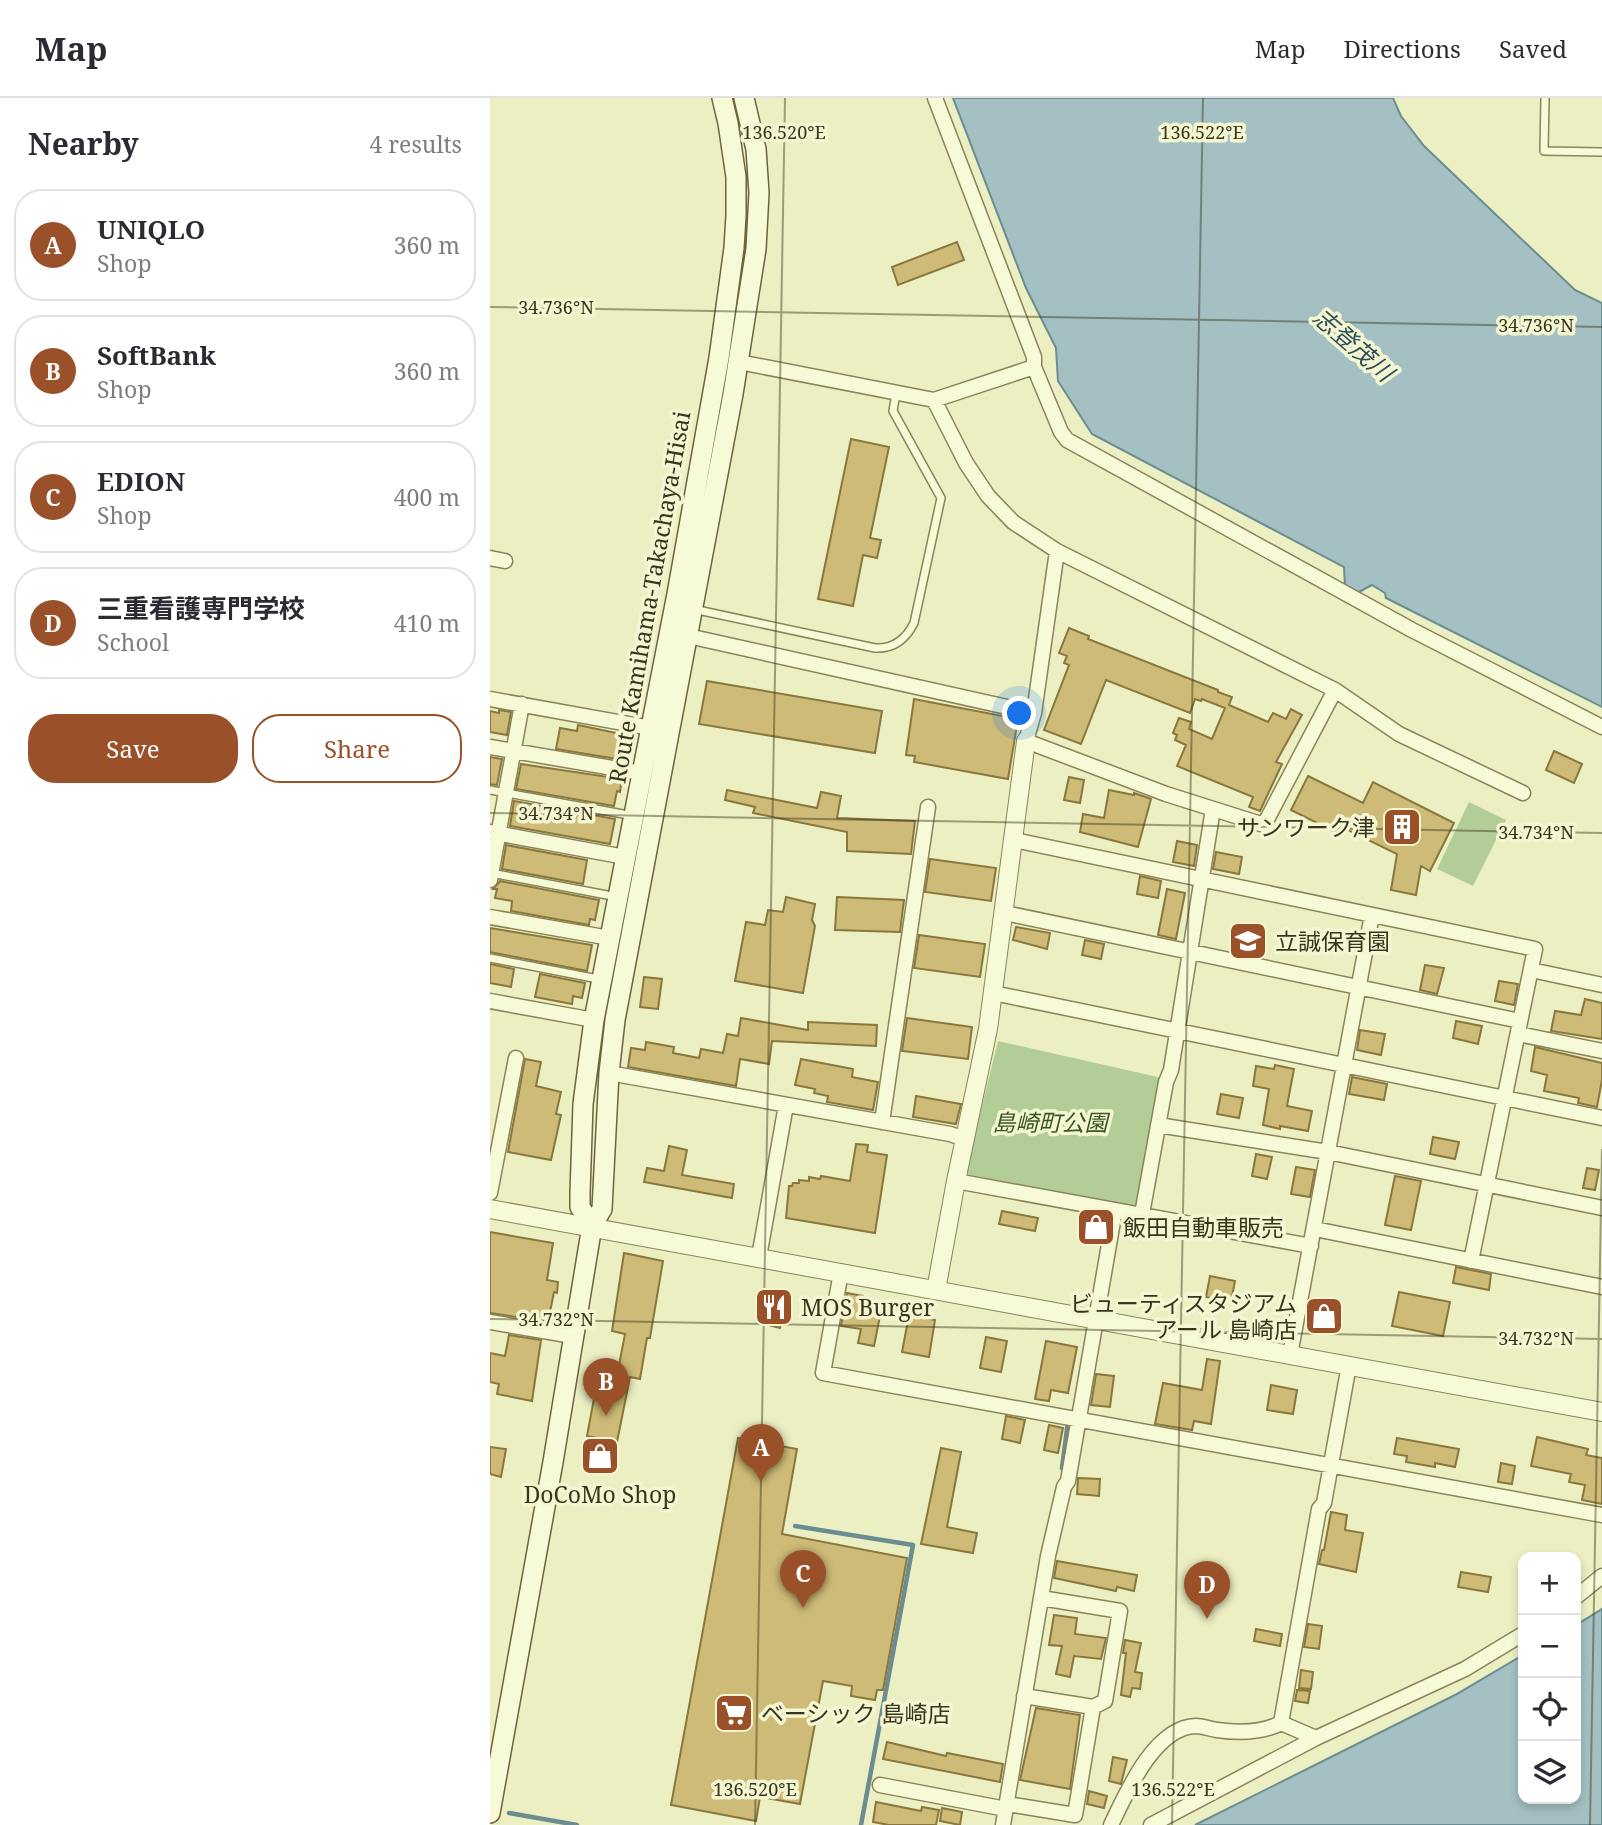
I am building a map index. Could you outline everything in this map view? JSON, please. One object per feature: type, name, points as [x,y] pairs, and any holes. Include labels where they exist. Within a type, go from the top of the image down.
[{"type":"main road","name":"Route Kamihama-Takachaya-Hisai","points":[[592,1226],[580,1207],[580,1193],[583,1104],[594,1020],[719,358],[736,216],[733,154],[722,98]]},
{"type":"main road","name":"Route Kamihama-Takachaya-Hisai","points":[[490,1807],[508,1722],[592,1226],[602,1209],[609,1073],[615,1020],[739,362],[756,249],[759,194],[756,149],[744,98]]},
{"type":"main road","points":[[719,358],[739,362]]},
{"type":"street","points":[[935,98],[1034,358],[1034,367],[1061,432],[1067,440],[1412,629],[1602,727]]},
{"type":"street","points":[[739,362],[934,400],[1034,367]]},
{"type":"street","points":[[934,400],[966,463],[988,496],[1013,522],[1057,551],[1335,690],[1399,734],[1522,793]]},
{"type":"street","points":[[936,1290],[956,1181],[982,1065],[1005,913],[1026,741],[1034,713],[1057,551]]},
{"type":"street","points":[[688,636],[1034,713]]},
{"type":"street","points":[[1026,741],[1166,794],[1264,825],[1335,690]]},
{"type":"street","points":[[490,699],[651,728]]},
{"type":"street","points":[[490,875],[494,832],[506,793],[522,704]]},
{"type":"street","points":[[490,747],[642,774]]},
{"type":"street","points":[[882,1122],[928,807]]},
{"type":"street","points":[[1142,1214],[1178,1030],[1213,809]]},
{"type":"street","points":[[494,832],[625,857]]},
{"type":"street","points":[[1014,840],[1535,949],[1471,1261]]},
{"type":"street","points":[[1005,913],[1359,988],[1602,1051]]},
{"type":"street","points":[[1290,1355],[1372,915]]},
{"type":"street","points":[[490,917],[610,938]]},
{"type":"street","points":[[1531,970],[1602,985]]},
{"type":"street","points":[[993,993],[1602,1118]]},
{"type":"street","points":[[490,1002],[594,1020]]},
{"type":"street","points":[[490,1193],[516,1058]]},
{"type":"street","points":[[609,1073],[965,1139]]},
{"type":"street","points":[[759,1257],[786,1105]]},
{"type":"street","points":[[1158,1125],[1328,1152],[1602,1208]]},
{"type":"street","points":[[956,1181],[1311,1246]]},
{"type":"street","points":[[490,1209],[1602,1412]]},
{"type":"street","points":[[1003,1825],[1041,1598],[1064,1487],[1068,1481],[1115,1210]]},
{"type":"street","points":[[1315,1229],[1602,1287]]},
{"type":"street","points":[[841,1272],[823,1373],[1602,1515]]},
{"type":"street","points":[[490,1322],[573,1336]]},
{"type":"street","points":[[1281,1723],[1319,1509],[1324,1503],[1349,1365]]},
{"type":"street","points":[[1581,1593],[1602,1576]]},
{"type":"street","points":[[1024,1696],[1093,1707],[1105,1701],[1120,1611],[1041,1598]]},
{"type":"street","points":[[1151,1825],[1315,1738],[1465,1669],[1518,1637]]},
{"type":"street","points":[[880,1785],[1006,1807],[1075,1815],[1093,1707]]},
{"type":"street","points":[[1281,1723],[1315,1738]]},
{"type":"street","points":[[1111,1825],[1140,1769],[1156,1748],[1173,1733],[1195,1726],[1249,1731],[1281,1723]]},
{"type":"lane","points":[[1545,98],[1544,151],[1602,152]]},
{"type":"lane","points":[[693,609],[875,648],[893,645],[909,633],[914,623],[941,498],[893,411],[896,392]]},
{"type":"lane","points":[[490,790],[624,814]]},
{"type":"lane","points":[[490,875],[607,895]]},
{"type":"lane","points":[[490,958],[593,978]]},
{"type":"green space","points":[[1469,802],[1506,820],[1473,886],[1437,869]]},
{"type":"green space","name":"島崎町公園","points":[[998,1041],[1162,1078],[1137,1203],[1133,1206],[969,1175],[966,1171]]},
{"type":"water","name":"志登茂川","points":[[953,98],[1393,98],[1401,116],[1424,146],[1575,290],[1602,303],[1602,707],[1386,598],[1385,593],[1372,585],[1357,593],[1345,586],[1344,567],[1092,434],[1058,381],[1056,348],[1026,288]]},
{"type":"water","points":[[1602,1609],[1602,1825],[1195,1825],[1455,1695],[1518,1658],[1518,1804],[1581,1804],[1581,1622]]},
{"type":"building","points":[[957,242],[964,260],[898,285],[892,267]]},
{"type":"building","points":[[851,439],[889,447],[870,538],[881,540],[877,558],[863,555],[853,606],[818,599]]},
{"type":"building","points":[[1069,628],[1089,636],[1088,639],[1218,690],[1232,697],[1229,705],[1268,722],[1273,713],[1286,719],[1291,709],[1302,715],[1276,762],[1282,764],[1260,811],[1249,807],[1253,797],[1177,766],[1186,745],[1175,740],[1177,735],[1173,733],[1179,718],[1191,722],[1189,729],[1212,739],[1225,708],[1202,699],[1195,699],[1190,713],[1106,680],[1081,744],[1044,730],[1069,665],[1064,663],[1067,656],[1059,653]]},
{"type":"building","points":[[707,681],[882,711],[875,753],[699,724]]},
{"type":"building","points":[[914,699],[1018,719],[1008,779],[914,762],[915,756],[906,755]]},
{"type":"building","points":[[499,710],[511,712],[507,735],[490,732],[490,711],[499,713]]},
{"type":"building","points":[[578,725],[626,735],[623,760],[556,749],[560,728],[577,731]]},
{"type":"building","points":[[1554,751],[1582,764],[1574,783],[1546,770]]},
{"type":"building","points":[[490,757],[502,759],[497,785],[490,784]]},
{"type":"building","points":[[521,764],[622,779],[620,792],[617,791],[614,806],[516,789]]},
{"type":"building","name":"サンワーク津","points":[[1308,776],[1363,803],[1373,782],[1454,823],[1430,871],[1421,866],[1416,895],[1391,890],[1397,854],[1344,828],[1341,835],[1291,810]]},
{"type":"building","points":[[1069,777],[1084,780],[1080,803],[1064,800]]},
{"type":"building","points":[[727,790],[817,808],[821,792],[841,796],[837,818],[915,821],[911,854],[847,851],[847,832],[753,813],[755,807],[725,800]]},
{"type":"building","points":[[1109,790],[1134,793],[1151,799],[1138,847],[1080,832],[1083,814],[1104,818]]},
{"type":"building","points":[[514,801],[615,819],[610,844],[510,826]]},
{"type":"building","points":[[1177,841],[1197,845],[1194,866],[1173,862]]},
{"type":"building","points":[[506,845],[587,860],[583,884],[502,869]]},
{"type":"building","points":[[1216,852],[1242,857],[1239,874],[1213,869]]},
{"type":"building","points":[[930,859],[996,868],[991,901],[925,892]]},
{"type":"building","points":[[1140,876],[1161,881],[1158,898],[1137,894]]},
{"type":"building","points":[[500,881],[599,900],[595,920],[590,919],[589,925],[511,911],[512,901],[495,898],[497,889],[493,889]]},
{"type":"building","points":[[1167,889],[1185,893],[1176,939],[1158,935]]},
{"type":"building","points":[[786,897],[815,904],[812,920],[815,926],[803,993],[735,981],[746,922],[765,925],[768,910],[783,912]]},
{"type":"building","points":[[837,897],[904,900],[900,932],[835,930]]},
{"type":"building","points":[[1242,926],[1261,930],[1257,950],[1238,947]]},
{"type":"building","points":[[1016,927],[1050,933],[1047,949],[1013,940]]},
{"type":"building","points":[[490,928],[592,945],[587,971],[490,952]]},
{"type":"building","points":[[919,935],[985,944],[980,977],[914,968]]},
{"type":"building","points":[[1085,940],[1104,944],[1101,959],[1082,955]]},
{"type":"building","points":[[490,964],[514,969],[511,987],[490,983]]},
{"type":"building","points":[[1425,965],[1444,968],[1437,994],[1420,990]]},
{"type":"building","points":[[540,974],[585,983],[582,998],[573,996],[572,1004],[535,997]]},
{"type":"building","points":[[644,977],[662,979],[658,1009],[640,1007]]},
{"type":"building","points":[[1499,981],[1518,984],[1514,1005],[1495,1001]]},
{"type":"building","points":[[1585,999],[1602,1003],[1602,1039],[1551,1031],[1555,1011],[1581,1015]]},
{"type":"building","points":[[741,1018],[808,1030],[808,1022],[877,1025],[876,1046],[772,1041],[769,1064],[740,1059],[736,1086],[628,1067],[631,1048],[645,1050],[646,1042],[674,1047],[673,1053],[699,1058],[701,1049],[723,1053],[727,1034],[738,1036]]},
{"type":"building","points":[[907,1018],[972,1027],[968,1059],[902,1051]]},
{"type":"building","points":[[1456,1021],[1482,1026],[1478,1044],[1453,1038]]},
{"type":"building","points":[[1360,1030],[1385,1034],[1381,1055],[1357,1050]]},
{"type":"building","points":[[1535,1047],[1602,1063],[1597,1107],[1578,1103],[1579,1098],[1544,1091],[1547,1075],[1531,1071]]},
{"type":"building","points":[[525,1059],[541,1062],[536,1086],[561,1092],[556,1114],[561,1115],[551,1160],[508,1152]]},
{"type":"building","points":[[801,1059],[853,1069],[852,1077],[878,1082],[873,1110],[827,1102],[828,1096],[814,1093],[815,1089],[795,1085]]},
{"type":"building","points":[[1275,1065],[1294,1069],[1287,1106],[1312,1111],[1308,1131],[1263,1125],[1269,1089],[1253,1086],[1256,1066],[1274,1069]]},
{"type":"building","points":[[1352,1077],[1387,1084],[1384,1100],[1349,1094]]},
{"type":"building","points":[[1221,1094],[1243,1098],[1239,1118],[1217,1114]]},
{"type":"building","points":[[916,1096],[961,1104],[956,1124],[913,1117]]},
{"type":"building","points":[[1433,1137],[1459,1142],[1455,1159],[1430,1154]]},
{"type":"building","points":[[856,1144],[868,1145],[867,1152],[887,1155],[875,1233],[786,1218],[789,1186],[793,1183],[799,1183],[799,1180],[809,1181],[809,1177],[820,1179],[821,1176],[850,1181]]},
{"type":"building","points":[[669,1146],[687,1150],[682,1175],[734,1184],[732,1198],[644,1182],[647,1168],[664,1171]]},
{"type":"building","points":[[1256,1154],[1272,1157],[1267,1179],[1252,1176]]},
{"type":"building","points":[[1296,1167],[1315,1170],[1310,1197],[1291,1194]]},
{"type":"building","points":[[1587,1168],[1599,1170],[1595,1190],[1583,1188]]},
{"type":"building","points":[[1395,1176],[1421,1181],[1411,1230],[1385,1225]]},
{"type":"building","points":[[1002,1211],[1038,1218],[1035,1231],[999,1224]]},
{"type":"building","points":[[490,1232],[553,1243],[547,1280],[558,1282],[548,1322],[490,1313]]},
{"type":"building","points":[[624,1253],[663,1261],[640,1379],[630,1377],[617,1442],[587,1436],[598,1377],[616,1381],[625,1334],[612,1331]]},
{"type":"building","points":[[1456,1267],[1491,1274],[1489,1290],[1453,1283]]},
{"type":"building","points":[[1210,1276],[1235,1281],[1231,1302],[1206,1297]]},
{"type":"building","points":[[1399,1292],[1450,1302],[1443,1336],[1392,1326]]},
{"type":"building","points":[[847,1293],[863,1296],[861,1307],[881,1311],[874,1346],[858,1343],[861,1329],[841,1326]]},
{"type":"building","name":"MOS Burger","points":[[767,1294],[786,1296],[780,1328],[765,1324],[766,1319],[762,1319]]},
{"type":"building","points":[[909,1315],[935,1320],[929,1357],[902,1352]]},
{"type":"building","points":[[509,1335],[541,1340],[532,1401],[497,1394],[499,1384],[490,1382],[490,1353],[505,1356]]},
{"type":"building","points":[[986,1337],[1007,1341],[1001,1372],[980,1368]]},
{"type":"building","points":[[1046,1341],[1077,1347],[1068,1393],[1051,1390],[1049,1401],[1035,1399]]},
{"type":"building","points":[[1207,1359],[1220,1361],[1211,1424],[1194,1421],[1192,1430],[1155,1424],[1163,1383],[1202,1390]]},
{"type":"building","points":[[1096,1374],[1114,1376],[1110,1407],[1091,1405]]},
{"type":"building","points":[[1271,1385],[1297,1390],[1293,1414],[1267,1410]]},
{"type":"building","points":[[1006,1416],[1025,1420],[1020,1443],[1002,1439]]},
{"type":"building","points":[[1049,1425],[1063,1428],[1058,1453],[1044,1450]]},
{"type":"building","points":[[1537,1437],[1588,1449],[1586,1455],[1602,1458],[1602,1504],[1582,1500],[1585,1485],[1569,1482],[1571,1474],[1531,1466]]},
{"type":"building","points":[[738,1438],[797,1449],[782,1534],[907,1558],[883,1690],[877,1690],[875,1700],[851,1696],[852,1686],[823,1681],[800,1804],[760,1797],[756,1821],[671,1805]]},
{"type":"building","points":[[1397,1438],[1459,1449],[1455,1467],[1406,1462],[1407,1456],[1394,1454]]},
{"type":"building","points":[[490,1447],[506,1449],[501,1477],[490,1474]]},
{"type":"building","points":[[941,1448],[961,1452],[947,1527],[977,1533],[973,1553],[921,1544]]},
{"type":"building","points":[[1501,1463],[1515,1466],[1512,1484],[1498,1482]]},
{"type":"building","points":[[1078,1478],[1100,1479],[1099,1496],[1077,1494]]},
{"type":"building","points":[[1331,1512],[1347,1515],[1345,1530],[1363,1533],[1356,1572],[1319,1564]]},
{"type":"building","points":[[1057,1561],[1137,1575],[1134,1591],[1117,1587],[1116,1591],[1054,1578]]},
{"type":"building","points":[[1461,1572],[1491,1577],[1488,1592],[1458,1587]]},
{"type":"building","points":[[1054,1615],[1077,1618],[1075,1634],[1106,1638],[1101,1659],[1074,1656],[1070,1677],[1056,1674],[1062,1646],[1049,1645]]},
{"type":"building","points":[[1308,1624],[1322,1626],[1319,1649],[1304,1647]]},
{"type":"building","points":[[1256,1629],[1282,1634],[1280,1646],[1254,1641]]},
{"type":"building","points":[[1125,1640],[1141,1643],[1135,1672],[1142,1673],[1140,1689],[1132,1688],[1130,1697],[1121,1695]]},
{"type":"building","points":[[1301,1670],[1313,1672],[1311,1689],[1299,1688]]},
{"type":"building","points":[[1297,1690],[1310,1691],[1308,1703],[1295,1701]]},
{"type":"building","points":[[1036,1708],[1080,1715],[1070,1789],[1020,1780]]},
{"type":"building","points":[[887,1742],[946,1756],[947,1753],[1003,1764],[1000,1782],[883,1759]]},
{"type":"building","points":[[1113,1757],[1127,1760],[1121,1784],[1109,1781]]},
{"type":"building","points":[[1089,1791],[1107,1796],[1104,1808],[1087,1804]]},
{"type":"building","points":[[876,1802],[921,1811],[922,1807],[939,1810],[936,1825],[889,1825],[873,1822]]},
{"type":"building","points":[[942,1808],[962,1812],[960,1825],[940,1821]]},
{"type":"waterway","points":[[1062,1468],[1068,1421]]},
{"type":"waterway","points":[[795,1526],[913,1545],[861,1825]]},
{"type":"waterway","points":[[509,1813],[577,1825]]},
{"type":"place","name":"サンワーク津","points":[[1402,827]]},
{"type":"place","name":"立誠保育園","points":[[1248,941]]},
{"type":"place","name":"飯田自動車販売","points":[[1096,1227]]},
{"type":"place","name":"MOS Burger","points":[[774,1307]]},
{"type":"place","name":"ビューティスタジアム アール 島崎店","points":[[1324,1316]]},
{"type":"place","name":"SoftBank","points":[[606,1416]]},
{"type":"place","name":"DoCoMo Shop","points":[[600,1456]]},
{"type":"place","name":"UNIQLO","points":[[761,1482]]},
{"type":"place","name":"EDION","points":[[803,1608]]},
{"type":"place","name":"三重看護専門学校","points":[[1207,1619]]},
{"type":"place","name":"ベーシック 島崎店","points":[[734,1713]]}]
